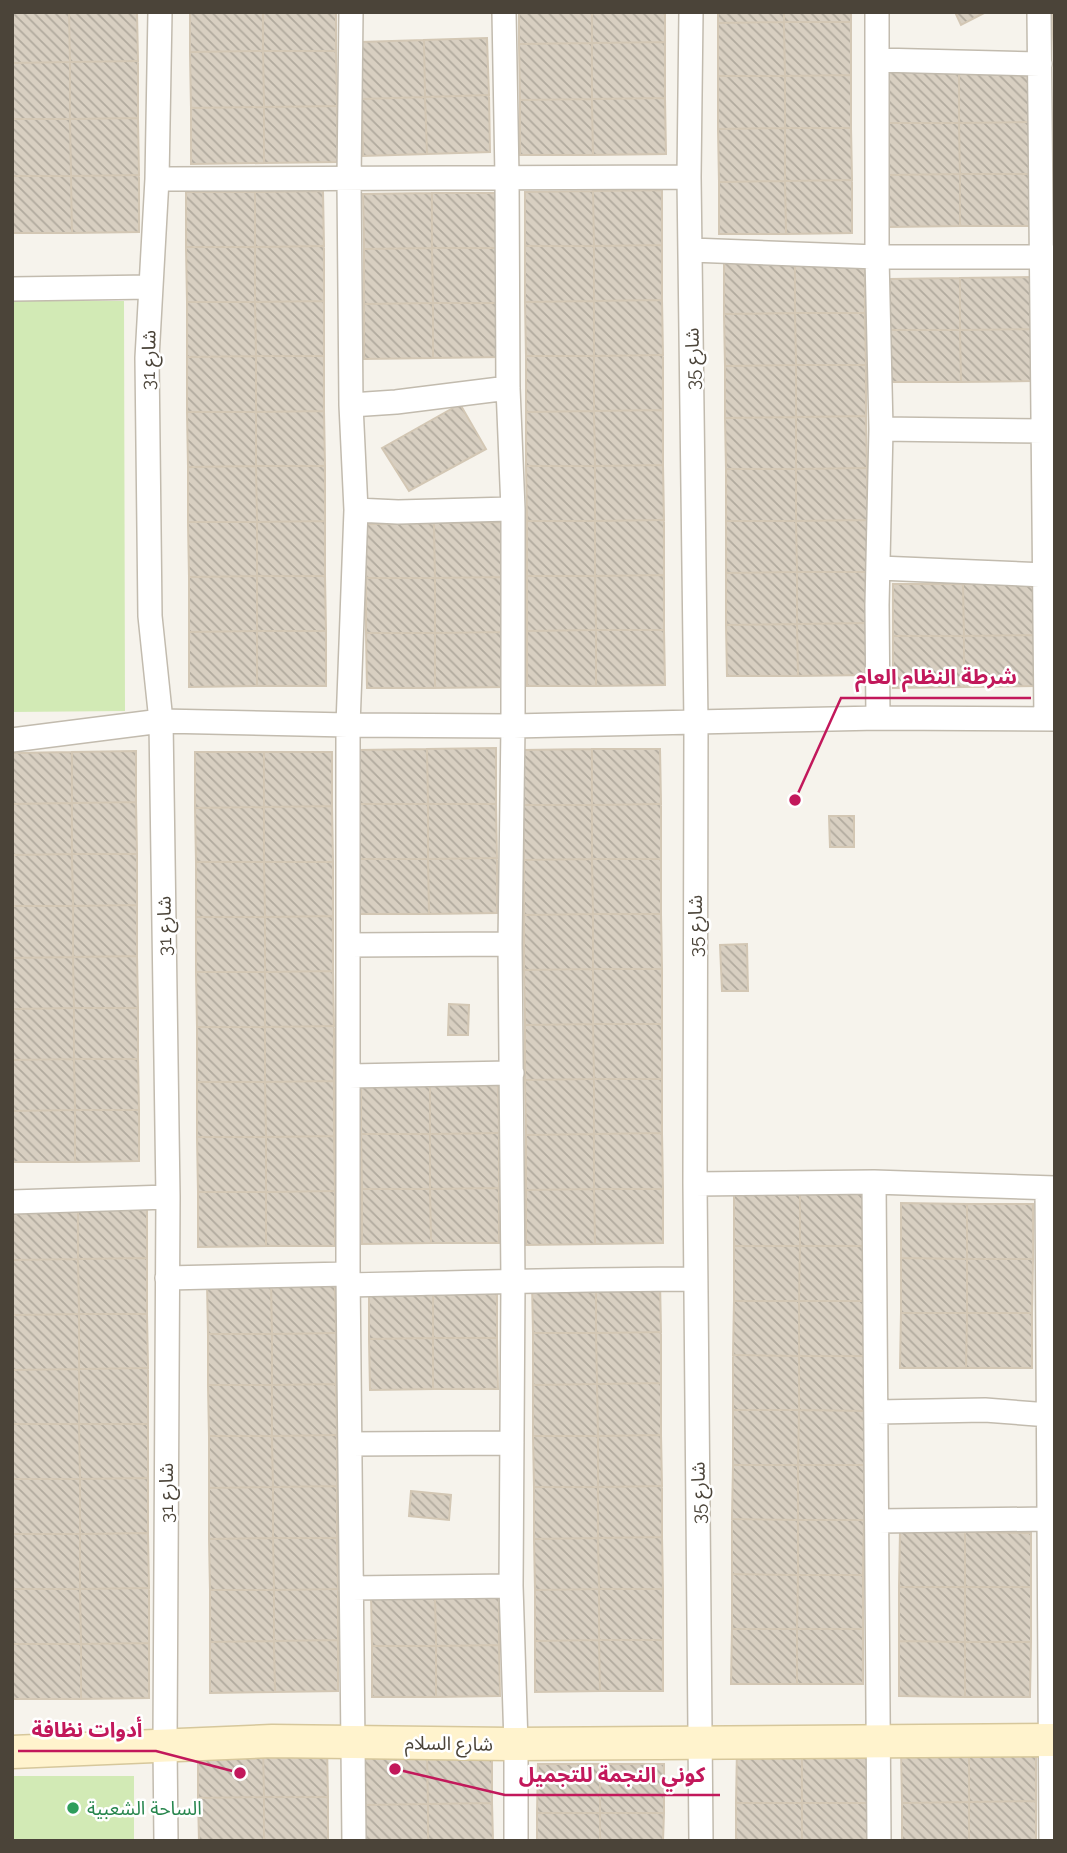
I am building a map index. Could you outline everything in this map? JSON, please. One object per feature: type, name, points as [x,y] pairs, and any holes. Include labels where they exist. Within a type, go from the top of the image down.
[{"type":"street","name":"شارع 31","points":[[160,12],[157,179],[147,358],[150,616],[161,721],[168,1197],[166,1841]]},
{"type":"street","points":[[351,12],[351,405],[356,510],[348,725],[348,1280],[354,1841]]},
{"type":"street","points":[[504,12],[508,177],[508,388],[513,509],[510,944],[513,1282],[511,1586],[516,1841]]},
{"type":"street","name":"شارع 35","points":[[691,12],[689,177],[696,723],[695,1279],[701,1841]]},
{"type":"street","points":[[877,12],[877,257],[881,429],[877,605],[878,718]]},
{"type":"street","points":[[12,740],[161,721],[513,726],[878,718],[1051,719],[1045,575],[1044,431],[1048,257],[1039,12]]},
{"type":"street","points":[[878,60],[1040,64]]},
{"type":"street","points":[[157,179],[689,177]]},
{"type":"street","points":[[691,250],[877,257],[1048,257]]},
{"type":"street","points":[[12,289],[151,287]]},
{"type":"street","points":[[351,405],[508,388]]},
{"type":"street","points":[[881,429],[1044,431]]},
{"type":"street","points":[[356,510],[398,512],[513,509]]},
{"type":"street","points":[[879,568],[1045,575]]},
{"type":"street","points":[[349,945],[510,944]]},
{"type":"street","points":[[349,1076],[512,1073]]},
{"type":"street","points":[[695,1184],[874,1182],[1051,1188],[1048,1519],[1051,1841]]},
{"type":"street","points":[[874,1182],[879,1841]]},
{"type":"street","points":[[12,1202],[168,1197]]},
{"type":"street","points":[[167,1278],[513,1282],[565,1279],[695,1279]]},
{"type":"street","points":[[877,1412],[985,1410],[1049,1415]]},
{"type":"street","points":[[350,1444],[512,1443]]},
{"type":"street","points":[[878,1521],[1048,1519]]},
{"type":"street","points":[[352,1588],[511,1586]]},
{"type":"street","name":"شارع السلام","points":[[12,1752],[272,1741],[516,1744],[1052,1740]]},
{"type":"green space","points":[[12,301],[124,301],[125,711],[12,712]]},
{"type":"green space","name":"الساحة الشعبية","points":[[12,1776],[134,1776],[134,1841],[12,1841]]},
{"type":"building","points":[[12,12],[69,12],[70,62],[12,63]]},
{"type":"building","points":[[69,12],[137,12],[138,61],[70,62]]},
{"type":"building","points":[[190,12],[263,12],[263,51],[190,52]]},
{"type":"building","points":[[263,12],[336,12],[336,51],[263,51]]},
{"type":"building","points":[[519,12],[592,12],[592,43],[519,44]]},
{"type":"building","points":[[592,12],[665,12],[665,42],[592,43]]},
{"type":"building","points":[[718,12],[784,12],[784,22],[718,23]]},
{"type":"building","points":[[784,12],[851,12],[851,22],[784,22]]},
{"type":"building","points":[[955,12],[986,12],[961,25]]},
{"type":"building","points":[[1052,12],[1055,12],[1055,57],[1054,57]]},
{"type":"building","points":[[784,22],[851,22],[851,75],[785,76]]},
{"type":"building","points":[[784,22],[785,76],[718,76],[718,23]]},
{"type":"building","points":[[487,38],[489,95],[425,97],[424,40]]},
{"type":"building","points":[[424,40],[425,97],[362,99],[360,42]]},
{"type":"building","points":[[665,42],[665,98],[592,99],[592,43]]},
{"type":"building","points":[[592,43],[592,99],[520,100],[519,44]]},
{"type":"building","points":[[263,51],[336,51],[337,106],[264,107]]},
{"type":"building","points":[[263,51],[264,107],[191,108],[190,52]]},
{"type":"building","points":[[138,61],[138,118],[70,119],[70,62]]},
{"type":"building","points":[[70,62],[70,119],[12,119],[12,63]]},
{"type":"building","points":[[1029,70],[1030,122],[959,123],[959,71]]},
{"type":"building","points":[[888,71],[959,71],[959,123],[889,123]]},
{"type":"building","points":[[851,75],[851,128],[785,128],[785,76]]},
{"type":"building","points":[[718,76],[785,76],[785,128],[718,129]]},
{"type":"building","points":[[489,95],[490,152],[427,154],[425,97]]},
{"type":"building","points":[[425,97],[427,154],[363,156],[362,99]]},
{"type":"building","points":[[665,98],[666,154],[593,155],[592,99]]},
{"type":"building","points":[[592,99],[593,155],[520,155],[520,100]]},
{"type":"building","points":[[337,106],[337,162],[264,163],[264,107]]},
{"type":"building","points":[[264,107],[264,163],[191,164],[191,108]]},
{"type":"building","points":[[138,118],[139,175],[71,176],[70,119]]},
{"type":"building","points":[[12,119],[70,119],[71,176],[12,176]]},
{"type":"building","points":[[1030,122],[1030,174],[960,174],[959,123]]},
{"type":"building","points":[[889,123],[959,123],[960,174],[889,175]]},
{"type":"building","points":[[785,128],[851,128],[852,180],[785,181]]},
{"type":"building","points":[[785,128],[785,181],[719,182],[718,129]]},
{"type":"building","points":[[960,174],[960,226],[889,227],[889,175]]},
{"type":"building","points":[[960,174],[1030,174],[1030,226],[960,226]]},
{"type":"building","points":[[139,175],[139,232],[72,233],[71,176]]},
{"type":"building","points":[[12,176],[71,176],[72,233],[12,233]]},
{"type":"building","points":[[852,180],[852,233],[786,234],[785,181]]},
{"type":"building","points":[[785,181],[786,234],[719,234],[719,182]]},
{"type":"building","points":[[662,190],[662,245],[594,246],[593,191]]},
{"type":"building","points":[[323,191],[324,246],[255,247],[255,192]]},
{"type":"building","points":[[593,191],[594,246],[525,246],[525,192]]},
{"type":"building","points":[[186,192],[255,192],[255,247],[186,247]]},
{"type":"building","points":[[432,193],[432,248],[364,249],[363,194]]},
{"type":"building","points":[[432,193],[501,193],[501,248],[432,248]]},
{"type":"building","points":[[662,245],[662,300],[594,301],[594,246]]},
{"type":"building","points":[[324,246],[324,301],[255,302],[255,247]]},
{"type":"building","points":[[525,246],[594,246],[594,301],[525,302]]},
{"type":"building","points":[[186,247],[255,247],[255,302],[187,302]]},
{"type":"building","points":[[432,248],[433,303],[364,304],[364,249]]},
{"type":"building","points":[[432,248],[501,248],[501,303],[433,303]]},
{"type":"building","points":[[865,261],[865,313],[795,313],[795,262]]},
{"type":"building","points":[[724,262],[795,262],[795,313],[724,314]]},
{"type":"building","points":[[1031,277],[1031,329],[960,330],[960,278]]},
{"type":"building","points":[[960,278],[960,330],[890,330],[890,279]]},
{"type":"building","points":[[662,300],[663,355],[594,356],[594,301]]},
{"type":"building","points":[[324,301],[324,356],[256,356],[255,302]]},
{"type":"building","points":[[594,301],[594,356],[526,356],[525,302]]},
{"type":"building","points":[[187,302],[255,302],[256,356],[187,357]]},
{"type":"building","points":[[433,303],[433,358],[364,359],[364,304]]},
{"type":"building","points":[[433,303],[501,303],[502,357],[433,358]]},
{"type":"building","points":[[795,313],[796,365],[725,366],[724,314]]},
{"type":"building","points":[[795,313],[865,313],[866,365],[796,365]]},
{"type":"building","points":[[1031,329],[1032,381],[961,382],[960,330]]},
{"type":"building","points":[[890,330],[960,330],[961,382],[891,382]]},
{"type":"building","points":[[663,355],[663,410],[594,411],[594,356]]},
{"type":"building","points":[[256,356],[256,412],[187,412],[187,357]]},
{"type":"building","points":[[256,356],[324,356],[324,411],[256,412]]},
{"type":"building","points":[[526,356],[594,356],[594,411],[526,412]]},
{"type":"building","points":[[796,365],[796,417],[725,418],[725,366]]},
{"type":"building","points":[[796,365],[866,365],[866,416],[796,417]]},
{"type":"building","points":[[460,404],[486,449],[409,491],[382,448]]},
{"type":"building","points":[[663,410],[663,465],[595,466],[594,411]]},
{"type":"building","points":[[324,411],[325,466],[256,466],[256,412]]},
{"type":"building","points":[[594,411],[595,466],[526,466],[526,412]]},
{"type":"building","points":[[187,412],[256,412],[256,466],[188,467]]},
{"type":"building","points":[[866,416],[867,468],[796,469],[796,417]]},
{"type":"building","points":[[796,417],[796,469],[726,469],[725,418]]},
{"type":"building","points":[[663,465],[664,520],[595,521],[595,466]]},
{"type":"building","points":[[256,466],[257,522],[188,522],[188,467]]},
{"type":"building","points":[[256,466],[325,466],[325,521],[257,522]]},
{"type":"building","points":[[526,466],[595,466],[595,521],[527,521]]},
{"type":"building","points":[[867,468],[867,520],[796,521],[796,469]]},
{"type":"building","points":[[726,469],[796,469],[796,521],[726,521]]},
{"type":"building","points":[[664,520],[664,575],[595,576],[595,521]]},
{"type":"building","points":[[867,520],[867,572],[797,572],[796,521]]},
{"type":"building","points":[[325,521],[325,576],[257,576],[257,522]]},
{"type":"building","points":[[527,521],[595,521],[595,576],[527,576]]},
{"type":"building","points":[[726,521],[796,521],[797,572],[726,573]]},
{"type":"building","points":[[188,522],[257,522],[257,576],[189,577]]},
{"type":"building","points":[[503,522],[503,577],[435,578],[434,523]]},
{"type":"building","points":[[434,523],[435,578],[366,578],[366,524]]},
{"type":"building","points":[[797,572],[797,624],[726,625],[726,573]]},
{"type":"building","points":[[797,572],[867,572],[868,623],[797,624]]},
{"type":"building","points":[[664,575],[664,630],[596,630],[595,576]]},
{"type":"building","points":[[257,576],[257,631],[189,632],[189,577]]},
{"type":"building","points":[[257,576],[325,576],[326,631],[257,631]]},
{"type":"building","points":[[527,576],[595,576],[596,630],[527,631]]},
{"type":"building","points":[[503,577],[503,632],[435,633],[435,578]]},
{"type":"building","points":[[366,578],[435,578],[435,633],[366,633]]},
{"type":"building","points":[[1034,583],[1034,635],[964,636],[963,584]]},
{"type":"building","points":[[893,584],[963,584],[964,636],[893,636]]},
{"type":"building","points":[[868,623],[868,675],[798,676],[797,624]]},
{"type":"building","points":[[797,624],[798,676],[727,676],[726,625]]},
{"type":"building","points":[[596,630],[664,630],[665,685],[596,686]]},
{"type":"building","points":[[596,630],[596,686],[527,686],[527,631]]},
{"type":"building","points":[[257,631],[257,686],[189,687],[189,632]]},
{"type":"building","points":[[257,631],[326,631],[326,686],[257,686]]},
{"type":"building","points":[[503,632],[503,687],[435,688],[435,633]]},
{"type":"building","points":[[366,633],[435,633],[435,688],[367,688]]},
{"type":"building","points":[[1034,635],[1035,686],[964,687],[964,636]]},
{"type":"building","points":[[893,636],[964,636],[964,687],[893,688]]},
{"type":"building","points":[[496,748],[496,804],[428,804],[427,749]]},
{"type":"building","points":[[427,749],[428,804],[359,804],[359,750]]},
{"type":"building","points":[[592,749],[660,749],[661,804],[592,805]]},
{"type":"building","points":[[592,749],[592,805],[523,805],[523,750]]},
{"type":"building","points":[[136,751],[136,802],[72,803],[72,752]]},
{"type":"building","points":[[72,752],[72,803],[12,804],[12,753]]},
{"type":"building","points":[[195,752],[264,752],[264,807],[195,808]]},
{"type":"building","points":[[264,752],[332,752],[332,806],[264,807]]},
{"type":"building","points":[[136,802],[137,854],[72,854],[72,803]]},
{"type":"building","points":[[72,803],[72,854],[12,855],[12,804]]},
{"type":"building","points":[[359,804],[428,804],[428,859],[359,859]]},
{"type":"building","points":[[428,804],[496,804],[497,858],[428,859]]},
{"type":"building","points":[[661,804],[661,859],[592,859],[592,805]]},
{"type":"building","points":[[523,805],[592,805],[592,859],[524,860]]},
{"type":"building","points":[[332,806],[333,862],[264,862],[264,807]]},
{"type":"building","points":[[264,807],[264,862],[196,862],[195,808]]},
{"type":"building","points":[[829,816],[854,816],[854,847],[830,847]]},
{"type":"building","points":[[72,854],[73,906],[12,906],[12,855]]},
{"type":"building","points":[[72,854],[137,854],[137,905],[73,906]]},
{"type":"building","points":[[497,858],[497,913],[429,914],[428,859]]},
{"type":"building","points":[[359,859],[428,859],[429,914],[360,914]]},
{"type":"building","points":[[592,859],[661,859],[661,914],[593,914]]},
{"type":"building","points":[[592,859],[593,914],[524,915],[524,860]]},
{"type":"building","points":[[196,862],[264,862],[265,917],[196,917]]},
{"type":"building","points":[[264,862],[333,862],[333,916],[265,917]]},
{"type":"building","points":[[137,905],[137,956],[73,957],[73,906]]},
{"type":"building","points":[[12,906],[73,906],[73,957],[12,958]]},
{"type":"building","points":[[593,914],[661,914],[662,969],[593,969]]},
{"type":"building","points":[[593,914],[593,969],[524,970],[524,915]]},
{"type":"building","points":[[333,916],[333,971],[265,972],[265,917]]},
{"type":"building","points":[[196,917],[265,917],[265,972],[196,972]]},
{"type":"building","points":[[747,944],[748,991],[722,991],[720,945]]},
{"type":"building","points":[[137,956],[138,1008],[74,1008],[73,957]]},
{"type":"building","points":[[73,957],[74,1008],[12,1009],[12,958]]},
{"type":"building","points":[[593,969],[662,969],[662,1024],[593,1024]]},
{"type":"building","points":[[593,969],[593,1024],[525,1025],[524,970]]},
{"type":"building","points":[[333,971],[334,1026],[265,1027],[265,972]]},
{"type":"building","points":[[196,972],[265,972],[265,1027],[197,1027]]},
{"type":"building","points":[[449,1004],[469,1005],[468,1035],[448,1035]]},
{"type":"building","points":[[74,1008],[74,1059],[12,1060],[12,1009]]},
{"type":"building","points":[[74,1008],[138,1008],[138,1059],[74,1059]]},
{"type":"building","points":[[593,1024],[662,1024],[662,1079],[594,1079]]},
{"type":"building","points":[[593,1024],[594,1079],[525,1080],[525,1025]]},
{"type":"building","points":[[334,1026],[334,1081],[265,1082],[265,1027]]},
{"type":"building","points":[[197,1027],[265,1027],[265,1082],[197,1082]]},
{"type":"building","points":[[74,1059],[75,1110],[12,1111],[12,1060]]},
{"type":"building","points":[[74,1059],[138,1059],[139,1110],[75,1110]]},
{"type":"building","points":[[498,1078],[499,1133],[430,1134],[430,1079]]},
{"type":"building","points":[[361,1079],[430,1079],[430,1134],[361,1134]]},
{"type":"building","points":[[594,1079],[662,1079],[662,1133],[594,1134]]},
{"type":"building","points":[[594,1079],[594,1134],[526,1135],[525,1080]]},
{"type":"building","points":[[334,1081],[334,1136],[266,1137],[265,1082]]},
{"type":"building","points":[[197,1082],[265,1082],[266,1137],[197,1137]]},
{"type":"building","points":[[75,1110],[139,1110],[139,1161],[75,1162]]},
{"type":"building","points":[[75,1110],[75,1162],[12,1162],[12,1111]]},
{"type":"building","points":[[499,1133],[499,1188],[430,1189],[430,1134]]},
{"type":"building","points":[[662,1133],[663,1189],[594,1189],[594,1134]]},
{"type":"building","points":[[361,1134],[430,1134],[430,1189],[362,1189]]},
{"type":"building","points":[[594,1134],[594,1189],[526,1190],[526,1135]]},
{"type":"building","points":[[334,1136],[335,1191],[266,1192],[266,1137]]},
{"type":"building","points":[[197,1137],[266,1137],[266,1192],[198,1192]]},
{"type":"building","points":[[499,1188],[499,1243],[431,1243],[430,1189]]},
{"type":"building","points":[[362,1189],[430,1189],[431,1243],[362,1244]]},
{"type":"building","points":[[594,1189],[663,1189],[663,1243],[595,1244]]},
{"type":"building","points":[[594,1189],[595,1244],[526,1245],[526,1190]]},
{"type":"building","points":[[335,1191],[335,1246],[266,1246],[266,1192]]},
{"type":"building","points":[[734,1191],[800,1191],[800,1246],[734,1246]]},
{"type":"building","points":[[800,1191],[865,1192],[865,1246],[800,1246]]},
{"type":"building","points":[[198,1192],[266,1192],[266,1246],[198,1247]]},
{"type":"building","points":[[901,1203],[967,1204],[967,1259],[901,1258]]},
{"type":"building","points":[[78,1204],[147,1204],[147,1258],[78,1259]]},
{"type":"building","points":[[78,1204],[78,1259],[12,1260],[12,1205]]},
{"type":"building","points":[[967,1204],[1033,1204],[1033,1259],[967,1259]]},
{"type":"building","points":[[734,1246],[800,1246],[799,1301],[734,1301]]},
{"type":"building","points":[[800,1246],[865,1246],[865,1301],[799,1301]]},
{"type":"building","points":[[147,1258],[147,1314],[79,1314],[78,1259]]},
{"type":"building","points":[[901,1258],[967,1259],[967,1313],[901,1313]]},
{"type":"building","points":[[78,1259],[79,1314],[12,1315],[12,1260]]},
{"type":"building","points":[[967,1259],[1033,1259],[1032,1313],[967,1313]]},
{"type":"building","points":[[660,1281],[661,1332],[596,1333],[596,1282]]},
{"type":"building","points":[[271,1282],[272,1334],[208,1334],[207,1283]]},
{"type":"building","points":[[271,1282],[335,1282],[336,1333],[272,1334]]},
{"type":"building","points":[[532,1282],[596,1282],[596,1333],[533,1333]]},
{"type":"building","points":[[497,1286],[497,1338],[433,1338],[433,1287]]},
{"type":"building","points":[[433,1287],[433,1338],[369,1339],[369,1288]]},
{"type":"building","points":[[734,1301],[799,1301],[799,1356],[733,1355]]},
{"type":"building","points":[[799,1301],[865,1301],[865,1356],[799,1356]]},
{"type":"building","points":[[901,1313],[967,1313],[966,1368],[900,1368]]},
{"type":"building","points":[[967,1313],[1032,1313],[1032,1368],[966,1368]]},
{"type":"building","points":[[79,1314],[147,1314],[148,1368],[79,1369]]},
{"type":"building","points":[[79,1314],[79,1369],[12,1370],[12,1315]]},
{"type":"building","points":[[661,1332],[661,1383],[597,1384],[596,1333]]},
{"type":"building","points":[[336,1333],[336,1384],[272,1385],[272,1334]]},
{"type":"building","points":[[533,1333],[596,1333],[597,1384],[533,1385]]},
{"type":"building","points":[[208,1334],[272,1334],[272,1385],[208,1385]]},
{"type":"building","points":[[433,1338],[433,1389],[370,1390],[369,1339]]},
{"type":"building","points":[[433,1338],[497,1338],[498,1389],[433,1389]]},
{"type":"building","points":[[733,1355],[799,1356],[799,1410],[733,1410]]},
{"type":"building","points":[[799,1356],[865,1356],[864,1411],[799,1410]]},
{"type":"building","points":[[148,1368],[148,1424],[79,1424],[79,1369]]},
{"type":"building","points":[[79,1369],[79,1424],[12,1424],[12,1370]]},
{"type":"building","points":[[661,1383],[661,1435],[598,1436],[597,1384]]},
{"type":"building","points":[[336,1384],[337,1435],[272,1436],[272,1385]]},
{"type":"building","points":[[597,1384],[598,1436],[533,1436],[533,1385]]},
{"type":"building","points":[[208,1385],[272,1385],[272,1436],[209,1436]]},
{"type":"building","points":[[733,1410],[799,1410],[798,1465],[733,1465]]},
{"type":"building","points":[[799,1410],[864,1411],[864,1465],[798,1465]]},
{"type":"building","points":[[12,1424],[79,1424],[80,1479],[12,1479]]},
{"type":"building","points":[[79,1424],[148,1424],[148,1478],[80,1479]]},
{"type":"building","points":[[337,1435],[337,1486],[273,1487],[272,1436]]},
{"type":"building","points":[[661,1435],[662,1486],[598,1487],[598,1436]]},
{"type":"building","points":[[209,1436],[272,1436],[273,1487],[209,1488]]},
{"type":"building","points":[[533,1436],[598,1436],[598,1487],[534,1487]]},
{"type":"building","points":[[733,1465],[798,1465],[798,1520],[732,1519]]},
{"type":"building","points":[[798,1465],[864,1465],[864,1520],[798,1520]]},
{"type":"building","points":[[148,1478],[148,1533],[80,1534],[80,1479]]},
{"type":"building","points":[[12,1479],[80,1479],[80,1534],[12,1534]]},
{"type":"building","points":[[337,1486],[337,1538],[273,1538],[273,1487]]},
{"type":"building","points":[[662,1486],[662,1537],[598,1538],[598,1487]]},
{"type":"building","points":[[273,1487],[273,1538],[209,1539],[209,1488]]},
{"type":"building","points":[[534,1487],[598,1487],[598,1538],[534,1539]]},
{"type":"building","points":[[411,1491],[451,1495],[449,1520],[409,1516]]},
{"type":"building","points":[[732,1519],[798,1520],[798,1575],[732,1574]]},
{"type":"building","points":[[798,1520],[864,1520],[863,1575],[798,1575]]},
{"type":"building","points":[[900,1532],[965,1532],[965,1587],[899,1587]]},
{"type":"building","points":[[965,1532],[1031,1533],[1031,1587],[965,1587]]},
{"type":"building","points":[[148,1533],[149,1588],[80,1589],[80,1534]]},
{"type":"building","points":[[12,1534],[80,1534],[80,1589],[12,1589]]},
{"type":"building","points":[[662,1537],[663,1589],[599,1589],[598,1538]]},
{"type":"building","points":[[273,1538],[274,1590],[210,1590],[209,1539]]},
{"type":"building","points":[[273,1538],[337,1538],[338,1589],[274,1590]]},
{"type":"building","points":[[598,1538],[599,1589],[535,1590],[534,1539]]},
{"type":"building","points":[[732,1574],[798,1575],[797,1629],[732,1629]]},
{"type":"building","points":[[798,1575],[863,1575],[863,1629],[797,1629]]},
{"type":"building","points":[[899,1587],[965,1587],[965,1642],[899,1641]]},
{"type":"building","points":[[965,1587],[1031,1587],[1031,1642],[965,1642]]},
{"type":"building","points":[[149,1588],[149,1643],[81,1644],[80,1589]]},
{"type":"building","points":[[12,1589],[80,1589],[81,1644],[12,1644]]},
{"type":"building","points":[[338,1589],[338,1640],[274,1641],[274,1590]]},
{"type":"building","points":[[599,1589],[663,1589],[663,1640],[599,1640]]},
{"type":"building","points":[[599,1589],[599,1640],[535,1641],[535,1590]]},
{"type":"building","points":[[210,1590],[274,1590],[274,1641],[210,1642]]},
{"type":"building","points":[[435,1594],[436,1646],[372,1646],[371,1595]]},
{"type":"building","points":[[435,1594],[499,1594],[499,1645],[436,1646]]},
{"type":"building","points":[[732,1629],[797,1629],[797,1684],[731,1684]]},
{"type":"building","points":[[797,1629],[863,1629],[863,1684],[797,1684]]},
{"type":"building","points":[[338,1640],[338,1691],[275,1692],[274,1641]]},
{"type":"building","points":[[599,1640],[663,1640],[663,1691],[600,1691]]},
{"type":"building","points":[[599,1640],[600,1691],[535,1692],[535,1641]]},
{"type":"building","points":[[274,1641],[275,1692],[210,1693],[210,1642]]},
{"type":"building","points":[[899,1641],[965,1642],[965,1697],[899,1696]]},
{"type":"building","points":[[965,1642],[1031,1642],[1030,1697],[965,1697]]},
{"type":"building","points":[[149,1643],[149,1698],[81,1699],[81,1644]]},
{"type":"building","points":[[12,1644],[81,1644],[81,1699],[12,1699]]},
{"type":"building","points":[[499,1645],[500,1696],[436,1697],[436,1646]]},
{"type":"building","points":[[372,1646],[436,1646],[436,1697],[372,1697]]},
{"type":"building","points":[[327,1745],[328,1797],[264,1797],[263,1746]]},
{"type":"building","points":[[198,1746],[263,1746],[264,1797],[198,1798]]},
{"type":"building","points":[[737,1748],[802,1748],[802,1803],[736,1803]]},
{"type":"building","points":[[802,1748],[868,1748],[868,1803],[802,1803]]},
{"type":"building","points":[[969,1749],[1036,1749],[1036,1801],[969,1802]]},
{"type":"building","points":[[969,1749],[969,1802],[902,1803],[901,1750]]},
{"type":"building","points":[[492,1751],[492,1803],[428,1804],[427,1752]]},
{"type":"building","points":[[427,1752],[428,1804],[363,1805],[362,1753]]},
{"type":"building","points":[[538,1764],[600,1764],[600,1813],[537,1813]]},
{"type":"building","points":[[600,1764],[664,1764],[664,1813],[600,1813]]},
{"type":"building","points":[[264,1797],[264,1841],[199,1841],[198,1798]]},
{"type":"building","points":[[264,1797],[328,1797],[328,1841],[264,1841]]},
{"type":"building","points":[[1036,1801],[1036,1841],[969,1841],[969,1802]]},
{"type":"building","points":[[969,1802],[969,1841],[902,1841],[902,1803]]},
{"type":"building","points":[[492,1803],[493,1841],[428,1841],[428,1804]]},
{"type":"building","points":[[736,1803],[802,1803],[802,1841],[736,1841]]},
{"type":"building","points":[[802,1803],[868,1803],[867,1841],[802,1841]]},
{"type":"building","points":[[428,1804],[428,1841],[363,1841],[363,1805]]},
{"type":"building","points":[[537,1813],[600,1813],[600,1841],[537,1841]]},
{"type":"building","points":[[600,1813],[664,1813],[663,1841],[600,1841]]},
{"type":"place","name":"شرطة النظام العام","points":[[795,800]]},
{"type":"place","name":"كوني النجمة للتجميل","points":[[395,1769]]},
{"type":"place","name":"أدوات نظافة","points":[[240,1773]]},
{"type":"place","name":"الساحة الشعبية","points":[[73,1808]]}]
